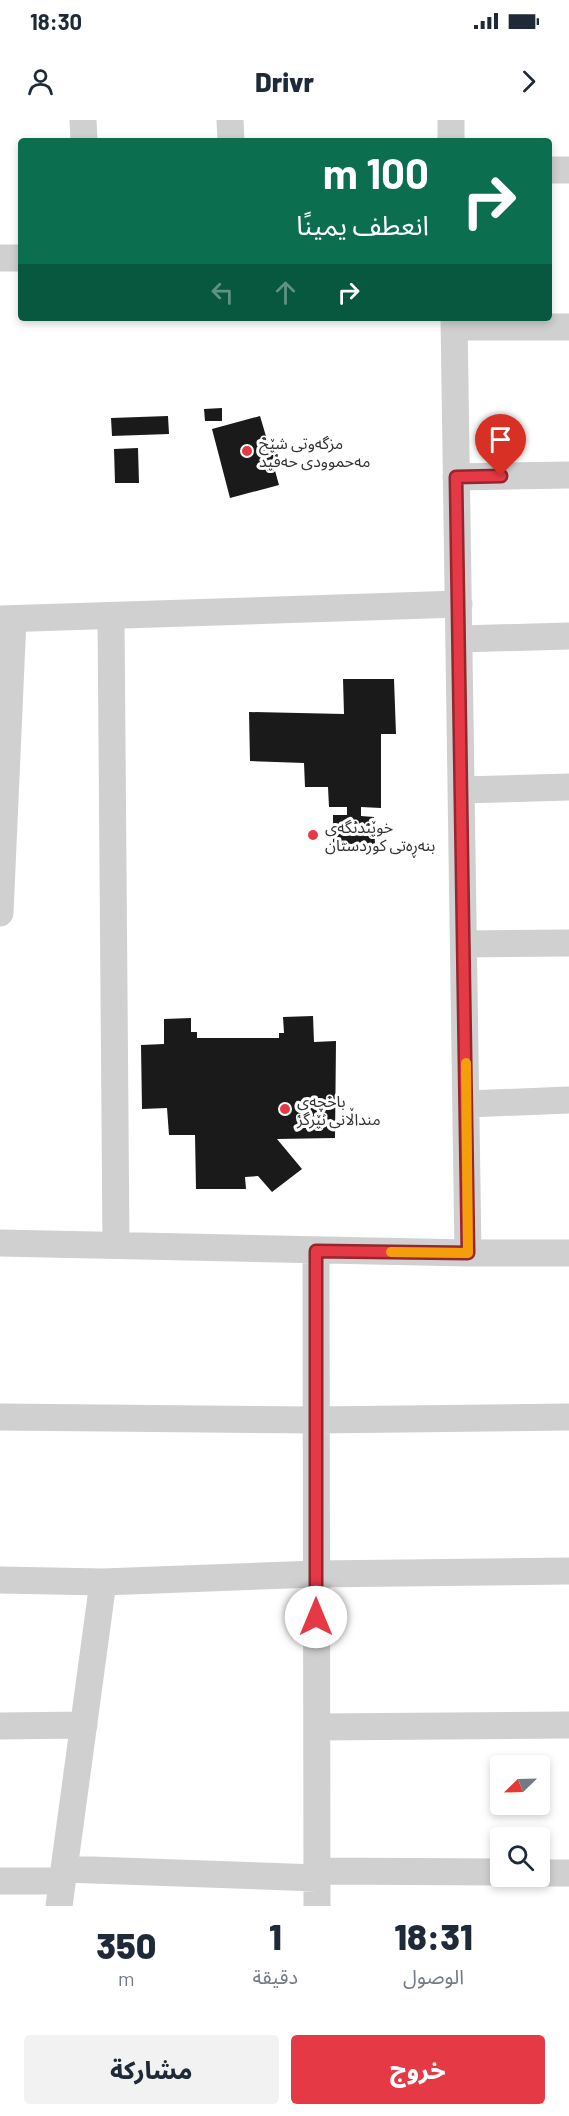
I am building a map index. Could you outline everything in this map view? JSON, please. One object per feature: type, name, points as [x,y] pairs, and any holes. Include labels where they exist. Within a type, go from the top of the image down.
[{"type":"street","points":[[83,120],[84,138]]},
{"type":"street","points":[[230,120],[231,138]]},
{"type":"street","points":[[450,120],[451,138]]},
{"type":"street","points":[[552,170],[569,170]]},
{"type":"street","points":[[0,258],[18,258]]},
{"type":"street","points":[[468,1253],[454,323],[569,327]]},
{"type":"street","points":[[456,477],[569,475]]},
{"type":"street","points":[[0,913],[7,619],[459,604]]},
{"type":"street","points":[[111,616],[116,1245]]},
{"type":"street","points":[[459,639],[569,636]]},
{"type":"street","points":[[461,790],[569,787]]},
{"type":"street","points":[[464,944],[569,943]]},
{"type":"street","points":[[467,1104],[569,1100]]},
{"type":"street","points":[[0,1243],[316,1251],[569,1253]]},
{"type":"street","points":[[316,1251],[317,1906]]},
{"type":"street","points":[[0,1418],[316,1420],[569,1417]]},
{"type":"street","points":[[0,1580],[103,1582],[316,1574],[569,1571]]},
{"type":"street","points":[[62,1885],[103,1582]]},
{"type":"street","points":[[0,1726],[84,1725]]},
{"type":"street","points":[[316,1727],[569,1725]]},
{"type":"street","points":[[0,1881],[62,1885],[317,1874],[490,1872]]},
{"type":"street","points":[[550,1873],[569,1873]]},
{"type":"building","points":[[222,408],[222,421],[205,421],[204,409]]},
{"type":"building","points":[[168,416],[169,434],[112,436],[111,418]]},
{"type":"building","name":"مزگەوتی شێخ مەحموودی حەفید","points":[[260,416],[268,443],[274,442],[279,459],[272,460],[279,485],[230,498],[212,429]]},
{"type":"building","points":[[138,448],[139,483],[115,483],[114,449]]},
{"type":"building","points":[[343,679],[394,679],[396,734],[381,734],[381,808],[361,807],[361,816],[374,817],[375,846],[333,845],[333,815],[347,815],[347,807],[329,807],[328,787],[305,787],[304,763],[250,761],[249,712],[344,714]]},
{"type":"building","points":[[313,1016],[314,1042],[336,1041],[335,1138],[277,1139],[302,1169],[272,1192],[258,1176],[245,1177],[246,1189],[196,1189],[195,1135],[169,1135],[167,1108],[142,1109],[141,1045],[164,1044],[164,1019],[191,1018],[191,1032],[197,1032],[197,1038],[279,1038],[279,1033],[284,1033],[283,1017]]},
{"type":"slow traffic","points":[[391,1252],[468,1253],[466,1063]]},
{"type":"place","name":"مزگەوتی شێخ مەحموودی حەفید","points":[[247,451]]},
{"type":"place","name":"خوێندنگەی بنەڕەتی کوردستان","points":[[313,835]]},
{"type":"place","name":"باخچەی منداڵانی نێرگز","points":[[285,1109]]},
{"type":"route","points":[[316,1617],[316,1251],[468,1253],[456,477],[501,476]]}]
